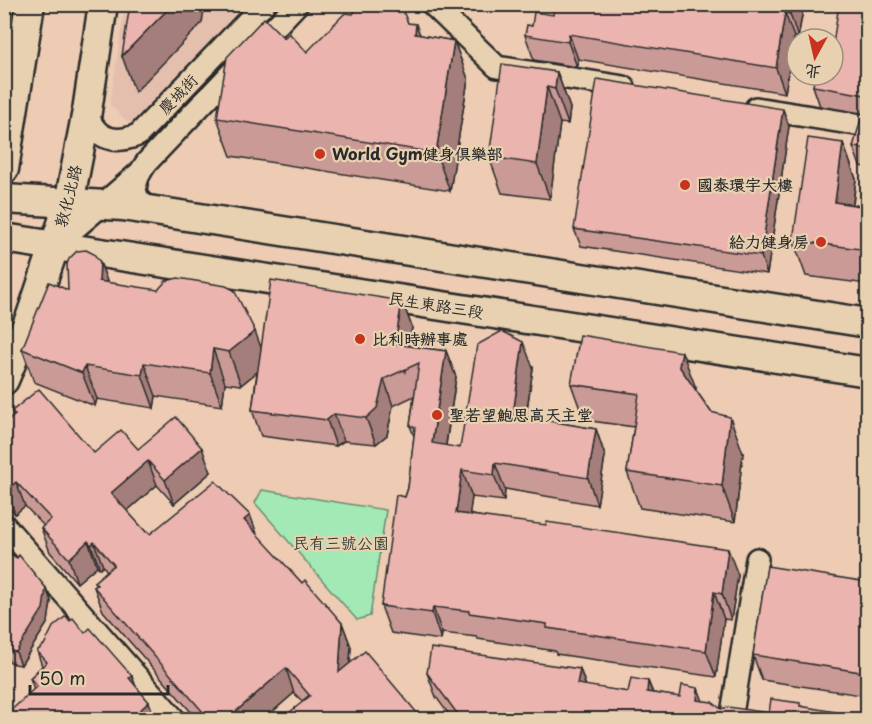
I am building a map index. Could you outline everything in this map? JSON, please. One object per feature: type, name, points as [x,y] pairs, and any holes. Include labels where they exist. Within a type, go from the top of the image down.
[{"type":"street","points":[[4,170],[30,4]]},
{"type":"street","name":"敦化北路","points":[[4,380],[31,316],[69,203],[87,111],[103,4]]},
{"type":"street","name":"慶城街","points":[[87,111],[94,128],[108,138],[126,139],[138,135],[264,4]]},
{"type":"street","name":"慶城街","points":[[55,245],[137,175],[297,4]]},
{"type":"street","points":[[432,4],[497,67],[639,90]]},
{"type":"street","points":[[734,105],[867,126]]},
{"type":"street","points":[[137,175],[136,194],[141,202],[147,208],[164,213]]},
{"type":"street","points":[[4,199],[103,205],[164,213],[867,323]]},
{"type":"street","name":"民生東路三段","points":[[4,238],[867,372]]},
{"type":"street","points":[[4,525],[175,720]]},
{"type":"street","points":[[731,720],[757,558]]},
{"type":"shaded area","points":[[125,5],[249,5],[134,128],[110,105]]},
{"type":"green space","name":"民有三號公園","points":[[262,490],[386,510],[370,616],[357,620],[255,503]]},
{"type":"building","points":[[130,4],[173,4],[122,56]]},
{"type":"building","points":[[360,4],[400,4],[408,23],[416,24],[415,34],[454,41],[436,153],[217,118],[227,57],[264,18],[284,38],[289,33],[307,52],[345,13],[353,14]]},
{"type":"building","points":[[554,4],[791,4],[790,14],[785,13],[776,68],[569,34],[568,42],[525,35],[527,25],[532,26],[534,12],[553,15]]},
{"type":"building","points":[[839,4],[867,4],[866,95],[819,87],[845,87],[845,27],[836,27]]},
{"type":"building","points":[[502,64],[557,72],[555,89],[547,87],[537,164],[489,157]]},
{"type":"building","name":"國泰環宇大樓","points":[[597,79],[783,109],[761,256],[574,229]]},
{"type":"building","points":[[861,119],[867,120],[867,149],[853,147]]},
{"type":"building","points":[[808,138],[843,143],[835,202],[867,207],[867,250],[793,240]]},
{"type":"building","points":[[86,250],[94,254],[100,262],[99,281],[158,290],[166,281],[178,278],[226,286],[234,290],[255,331],[229,352],[213,349],[210,373],[144,363],[142,375],[85,366],[82,373],[22,349],[49,282],[68,290],[67,264],[69,259],[77,251]]},
{"type":"building","points":[[271,280],[402,301],[395,344],[446,351],[432,443],[460,448],[477,345],[502,331],[523,342],[513,415],[596,429],[588,478],[495,463],[494,475],[462,470],[456,513],[546,525],[547,522],[728,549],[722,594],[714,592],[706,651],[547,628],[547,624],[469,613],[469,611],[433,607],[432,613],[381,606],[396,495],[405,497],[408,488],[415,427],[410,426],[419,363],[384,379],[377,408],[366,418],[334,414],[327,420],[252,410]]},
{"type":"building","points":[[580,335],[682,352],[679,366],[711,412],[730,417],[722,486],[627,472],[639,394],[571,384]]},
{"type":"building","points":[[39,389],[94,453],[121,430],[138,449],[176,417],[202,448],[165,480],[148,461],[111,493],[150,534],[215,481],[250,515],[244,520],[302,583],[305,580],[342,623],[339,672],[365,651],[423,720],[280,720],[310,696],[286,668],[226,720],[210,720],[94,587],[97,585],[94,582],[114,565],[94,542],[91,545],[88,541],[69,559],[41,528],[51,519],[16,482],[7,490],[4,488],[4,424],[15,415],[12,411]]},
{"type":"building","points":[[4,550],[17,558],[19,555],[46,588],[43,609],[16,652],[4,648]]},
{"type":"building","points":[[767,566],[867,582],[867,673],[753,655]]},
{"type":"building","points":[[66,616],[70,621],[73,618],[85,633],[90,628],[132,676],[129,678],[149,702],[129,720],[4,720],[4,717],[37,686],[30,678],[47,662],[37,651],[44,645],[53,627]]},
{"type":"building","points":[[431,648],[580,669],[577,684],[628,692],[631,678],[648,681],[647,692],[680,697],[682,685],[698,688],[697,700],[712,702],[721,709],[728,707],[769,713],[771,699],[836,712],[834,720],[561,720],[528,715],[533,720],[462,720],[427,673]]},
{"type":"place","name":"World Gym健身俱樂部","points":[[320,154]]},
{"type":"place","name":"國泰環宇大樓","points":[[685,185]]},
{"type":"place","name":"給力健身房","points":[[821,242]]},
{"type":"place","name":"比利時辦事處","points":[[360,339]]},
{"type":"place","name":"聖若望鮑思高天主堂","points":[[437,415]]}]
